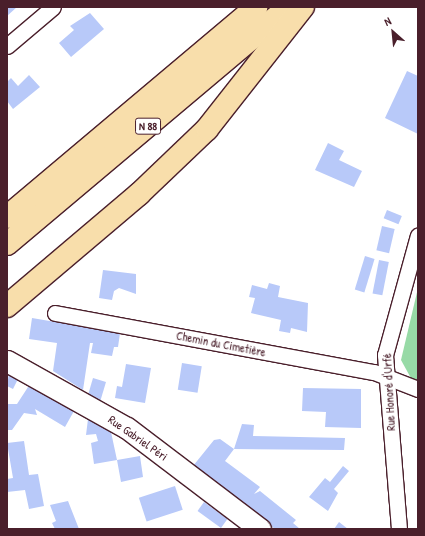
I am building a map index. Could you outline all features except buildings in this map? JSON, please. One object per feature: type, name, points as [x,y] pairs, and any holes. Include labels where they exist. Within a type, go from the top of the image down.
[{"type":"highway","name":"N 88","points":[[7,217],[256,7]]},
{"type":"highway","name":"N 88","points":[[7,244],[288,7]]},
{"type":"highway","points":[[7,306],[139,194],[207,129],[303,7]]},
{"type":"main road","name":"Rue Gabriel Péri","points":[[7,361],[127,428],[260,529]]},
{"type":"street","points":[[7,46],[53,7]]},
{"type":"street","name":"Rue Honoré d'Urfé","points":[[399,529],[385,355],[418,235]]},
{"type":"street","name":"Chemin du Cimetière","points":[[55,313],[374,372],[386,378],[418,389]]},
{"type":"green space","points":[[418,288],[418,391],[401,360]]}]
